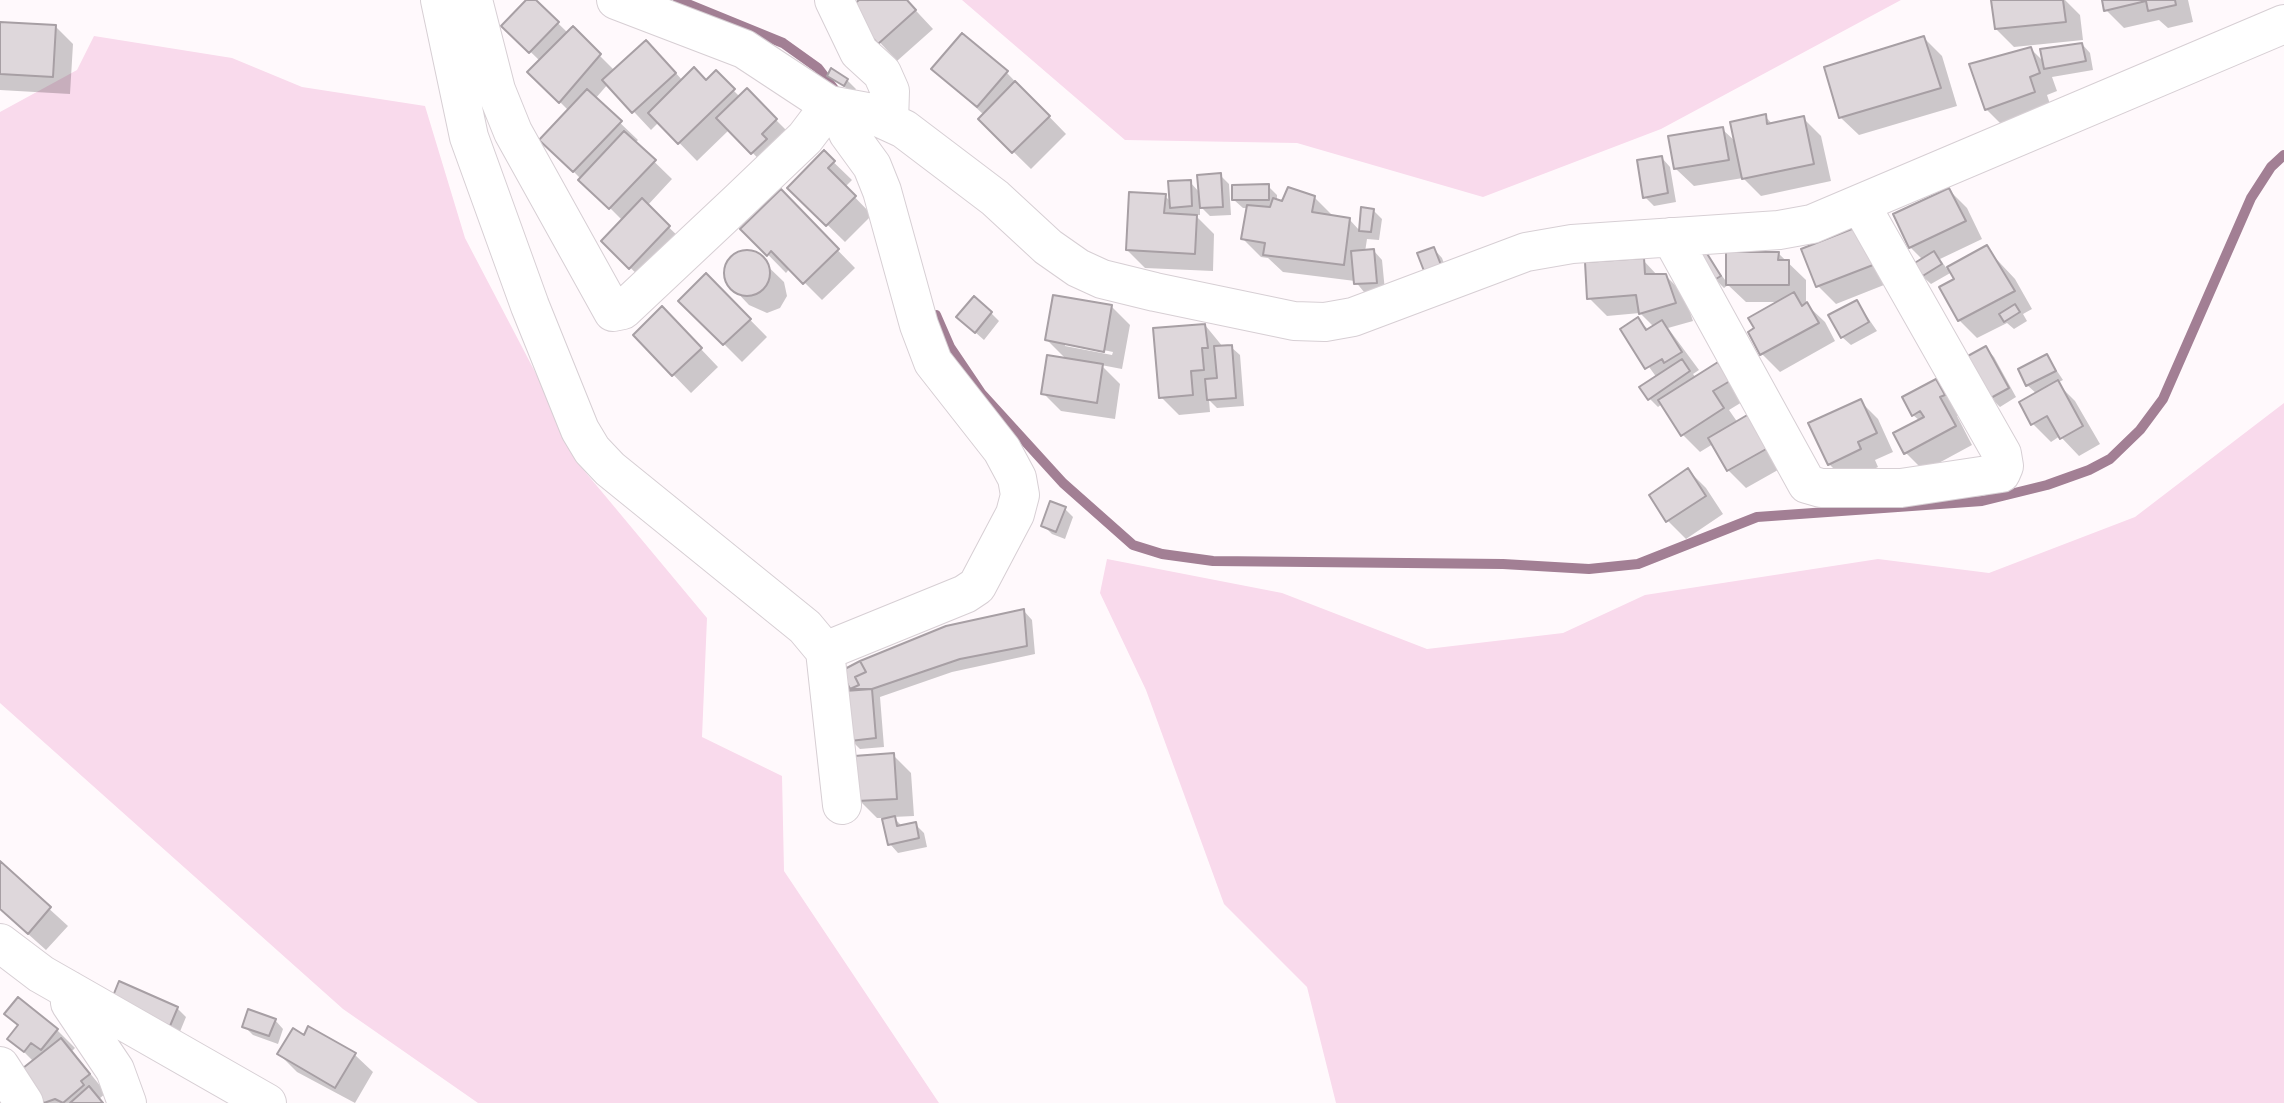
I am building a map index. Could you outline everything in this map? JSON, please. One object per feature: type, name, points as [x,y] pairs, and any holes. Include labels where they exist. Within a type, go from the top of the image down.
[{"type":"street","points":[[440,0],[469,137],[545,345],[580,430],[592,450],[610,470],[805,627],[825,651],[842,805]]},
{"type":"street","points":[[473,0],[496,90],[513,132],[613,312],[623,310],[805,138],[834,107]]},
{"type":"street","points":[[616,0],[744,49],[834,107],[867,112],[904,129],[995,198],[1048,247],[1078,268],[1102,279],[1294,321],[1353,317],[1526,252],[1572,244],[1801,226],[1860,204],[2284,24]]},
{"type":"street","points":[[834,0],[859,52],[882,73],[890,91],[890,122]]},
{"type":"street","points":[[825,651],[965,594],[977,586],[1015,514],[1020,495],[1017,478],[1002,450],[933,362],[919,325],[882,191],[872,166],[848,133],[834,107]]},
{"type":"street","points":[[1671,237],[1807,484],[1821,488],[1901,488],[2001,474],[2004,466],[2002,454],[1860,204]]},
{"type":"street","points":[[0,943],[69,990],[267,1103]]},
{"type":"street","points":[[69,990],[70,1003],[115,1070],[127,1103]]},
{"type":"street","points":[[0,1066],[24,1103]]},
{"type":"shaded area","points":[[962,0],[1901,0],[1661,129],[1483,197],[1297,143],[1125,140]]},
{"type":"shaded area","points":[[94,36],[232,58],[302,87],[425,106],[465,238],[544,389],[577,462],[707,618],[702,737],[782,776],[784,871],[939,1103],[478,1103],[343,1009],[0,703],[0,112],[77,70]]},
{"type":"shaded area","points":[[2284,403],[2284,1103],[1336,1103],[1307,987],[1224,904],[1146,690],[1100,593],[1107,559],[1282,593],[1427,649],[1563,633],[1645,595],[1878,559],[1989,573],[2135,517]]},
{"type":"building","points":[[526,0],[536,0],[559,22],[529,53],[501,26]]},
{"type":"building","points":[[859,0],[907,0],[916,10],[878,44],[847,10]]},
{"type":"building","points":[[1991,0],[2063,0],[2066,22],[1995,29]]},
{"type":"building","points":[[2102,0],[2175,0],[2176,5],[2148,11],[2146,1],[2104,11]]},
{"type":"building","points":[[0,22],[56,25],[53,77],[0,74]]},
{"type":"building","points":[[573,26],[601,54],[559,103],[527,72]]},
{"type":"building","points":[[962,33],[1008,71],[977,107],[931,69]]},
{"type":"building","points":[[1924,36],[1941,88],[1839,118],[1824,67]]},
{"type":"building","points":[[646,40],[676,73],[632,113],[602,80]]},
{"type":"building","points":[[2082,43],[2086,61],[2044,69],[2040,49]]},
{"type":"building","points":[[2031,47],[2040,73],[2030,77],[2035,92],[1985,110],[1969,64]]},
{"type":"building","points":[[694,67],[706,80],[716,70],[735,89],[678,144],[648,113]]},
{"type":"building","points":[[831,68],[848,79],[844,86],[827,76]]},
{"type":"building","points":[[1015,81],[1050,116],[1012,153],[978,119]]},
{"type":"building","points":[[747,88],[777,119],[762,134],[767,139],[751,154],[716,118]]},
{"type":"building","points":[[587,89],[622,121],[573,172],[539,140]]},
{"type":"building","points":[[1766,114],[1767,124],[1804,116],[1814,164],[1742,179],[1730,122]]},
{"type":"building","points":[[1723,127],[1729,160],[1674,169],[1668,136]]},
{"type":"building","points":[[624,131],[656,160],[609,209],[578,180]]},
{"type":"building","points":[[824,150],[835,161],[828,168],[856,196],[826,226],[787,188]]},
{"type":"building","points":[[1662,156],[1668,193],[1643,198],[1637,160]]},
{"type":"building","points":[[1221,173],[1223,207],[1200,208],[1197,175]]},
{"type":"building","points":[[1191,180],[1192,206],[1170,208],[1168,181]]},
{"type":"building","points":[[1269,184],[1269,200],[1232,200],[1232,185]]},
{"type":"building","points":[[1288,187],[1315,196],[1312,212],[1350,218],[1344,265],[1263,255],[1265,243],[1241,239],[1247,205],[1270,207],[1273,198],[1282,201]]},
{"type":"building","points":[[1949,188],[1966,221],[1909,248],[1893,214]]},
{"type":"building","points":[[781,189],[839,249],[803,284],[771,251],[767,256],[740,229]]},
{"type":"building","points":[[1129,192],[1166,194],[1164,213],[1197,215],[1195,254],[1126,250]]},
{"type":"building","points":[[642,198],[670,226],[629,269],[601,241]]},
{"type":"building","points":[[1361,207],[1374,209],[1371,232],[1359,231]]},
{"type":"building","points":[[1857,227],[1873,265],[1816,287],[1801,249]]},
{"type":"building","points":[[1987,245],[2015,291],[1958,321],[1939,287],[1954,279],[1947,267]]},
{"type":"building","points":[[1434,247],[1441,265],[1424,271],[1417,253]]},
{"type":"building","points":[[1374,249],[1377,283],[1354,284],[1351,251]]},
{"type":"building","points":[[747,250],[763,257],[770,273],[763,289],[747,296],[731,289],[724,273],[731,257]]},
{"type":"building","points":[[1934,251],[1942,264],[1921,277],[1913,264]]},
{"type":"building","points":[[1706,252],[1721,276],[1714,280],[1699,256]]},
{"type":"building","points":[[1726,252],[1779,252],[1778,260],[1789,260],[1789,285],[1726,285]]},
{"type":"building","points":[[1644,258],[1645,274],[1666,274],[1676,303],[1639,314],[1636,295],[1587,299],[1585,262]]},
{"type":"building","points":[[706,273],[751,319],[723,345],[678,301]]},
{"type":"building","points":[[1794,292],[1802,306],[1807,302],[1819,323],[1760,355],[1748,332],[1754,328],[1748,318]]},
{"type":"building","points":[[1053,295],[1112,305],[1104,352],[1045,340]]},
{"type":"building","points":[[974,296],[992,312],[975,333],[956,317]]},
{"type":"building","points":[[1857,300],[1869,322],[1841,338],[1828,315]]},
{"type":"building","points":[[2015,304],[2020,312],[2004,322],[1999,314]]},
{"type":"building","points":[[662,306],[702,348],[672,376],[633,335]]},
{"type":"building","points":[[1638,317],[1646,330],[1662,320],[1682,352],[1664,363],[1662,359],[1645,369],[1620,329]]},
{"type":"building","points":[[1205,324],[1208,348],[1202,348],[1204,370],[1191,371],[1193,395],[1159,398],[1153,328]]},
{"type":"building","points":[[1232,345],[1236,398],[1207,400],[1205,379],[1217,378],[1214,346]]},
{"type":"building","points":[[1986,346],[2009,388],[1989,399],[1966,357]]},
{"type":"building","points":[[2047,354],[2056,371],[2026,386],[2018,369]]},
{"type":"building","points":[[1047,355],[1103,364],[1097,403],[1041,394]]},
{"type":"building","points":[[1682,359],[1690,371],[1648,400],[1639,387]]},
{"type":"building","points":[[1718,362],[1730,381],[1713,391],[1724,408],[1681,436],[1658,400]]},
{"type":"building","points":[[1936,379],[1945,395],[1940,397],[1956,426],[1904,454],[1893,433],[1924,417],[1920,411],[1912,416],[1902,397]]},
{"type":"building","points":[[2058,380],[2083,426],[2060,439],[2047,416],[2031,425],[2019,402]]},
{"type":"building","points":[[1861,399],[1877,433],[1858,442],[1861,449],[1828,465],[1808,423]]},
{"type":"building","points":[[1749,414],[1768,448],[1727,471],[1708,438]]},
{"type":"building","points":[[1688,468],[1706,496],[1666,522],[1649,495]]},
{"type":"building","points":[[1050,501],[1066,507],[1056,532],[1041,526]]},
{"type":"building","points":[[1024,609],[1027,646],[960,659],[872,689],[850,689],[859,685],[855,677],[866,672],[860,661],[946,626]]},
{"type":"building","points":[[860,661],[866,672],[855,677],[859,685],[850,689],[841,671]]},
{"type":"building","points":[[872,689],[876,738],[850,741],[845,691]]},
{"type":"building","points":[[894,753],[897,799],[857,801],[854,756]]},
{"type":"building","points":[[895,816],[897,826],[916,822],[919,838],[888,845],[882,819]]},
{"type":"building","points":[[0,861],[51,907],[28,934],[0,909]]},
{"type":"building","points":[[119,981],[178,1007],[170,1026],[111,1001]]},
{"type":"building","points":[[18,997],[58,1029],[41,1050],[31,1043],[24,1052],[7,1039],[18,1025],[4,1014]]},
{"type":"building","points":[[248,1009],[276,1019],[269,1036],[242,1027]]},
{"type":"building","points":[[308,1026],[356,1053],[335,1088],[277,1054],[293,1028],[304,1035]]},
{"type":"building","points":[[61,1038],[90,1074],[81,1081],[84,1085],[63,1103],[55,1099],[44,1103],[18,1072]]},
{"type":"building","points":[[89,1086],[103,1103],[70,1103]]},
{"type":"waterway","points":[[678,0],[783,43],[818,68],[837,93]]},
{"type":"waterway","points":[[936,315],[950,347],[981,393],[1063,483],[1133,545],[1162,554],[1213,561],[1503,564],[1589,569],[1638,564],[1757,517],[1982,501],[2047,485],[2089,470],[2110,459],[2140,430],[2163,399],[2251,198],[2271,167],[2284,155]]}]
